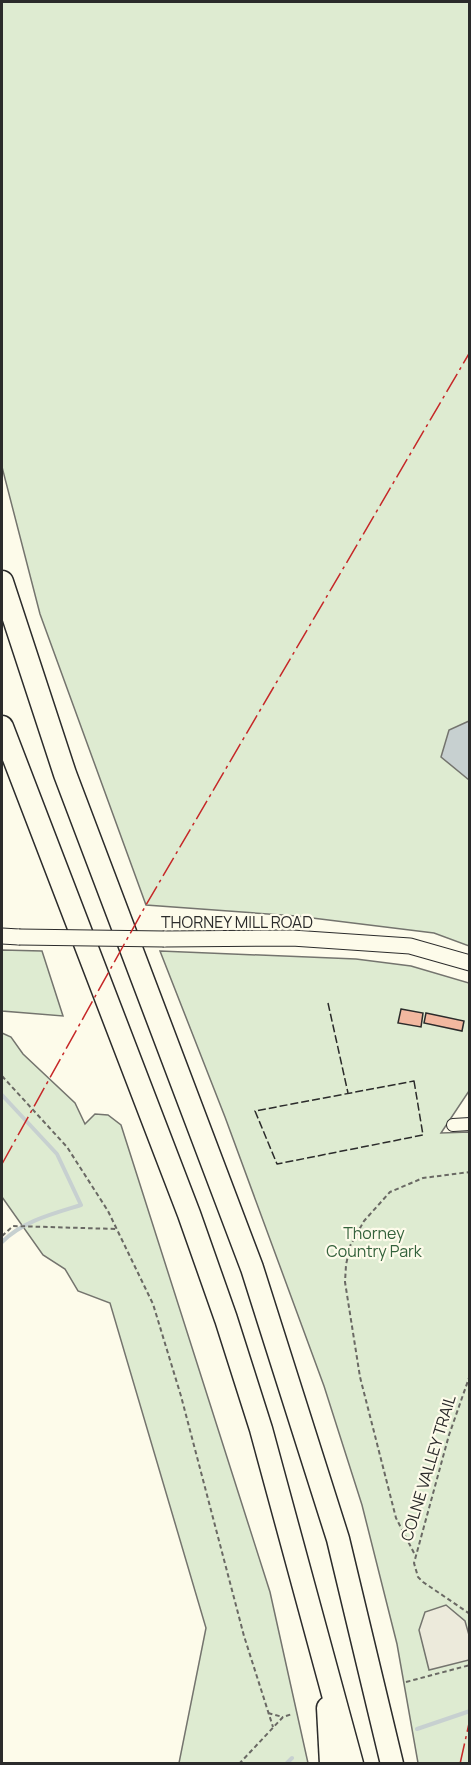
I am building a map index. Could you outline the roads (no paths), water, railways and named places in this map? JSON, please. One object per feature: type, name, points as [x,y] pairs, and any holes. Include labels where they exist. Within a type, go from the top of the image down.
[{"type":"highway","points":[[2,582],[65,774],[252,1268],[338,1539],[392,1764]]},
{"type":"highway","points":[[2,727],[223,1310],[261,1429],[352,1764]]},
{"type":"highway","points":[[325,1671],[331,1764]]},
{"type":"street","name":"THORNEY MILL ROAD","points":[[2,936],[164,939],[292,938],[410,946],[470,963]]},
{"type":"street","points":[[453,1125],[470,1124]]},
{"type":"waterway","points":[[2,1095],[57,1154],[81,1205],[29,1223],[2,1242]]},
{"type":"waterway","points":[[417,1729],[470,1711]]},
{"type":"waterway","points":[[286,1764],[292,1758]]},
{"type":"park label","name":"Thorney Country Park","points":[[374,1242]]}]
